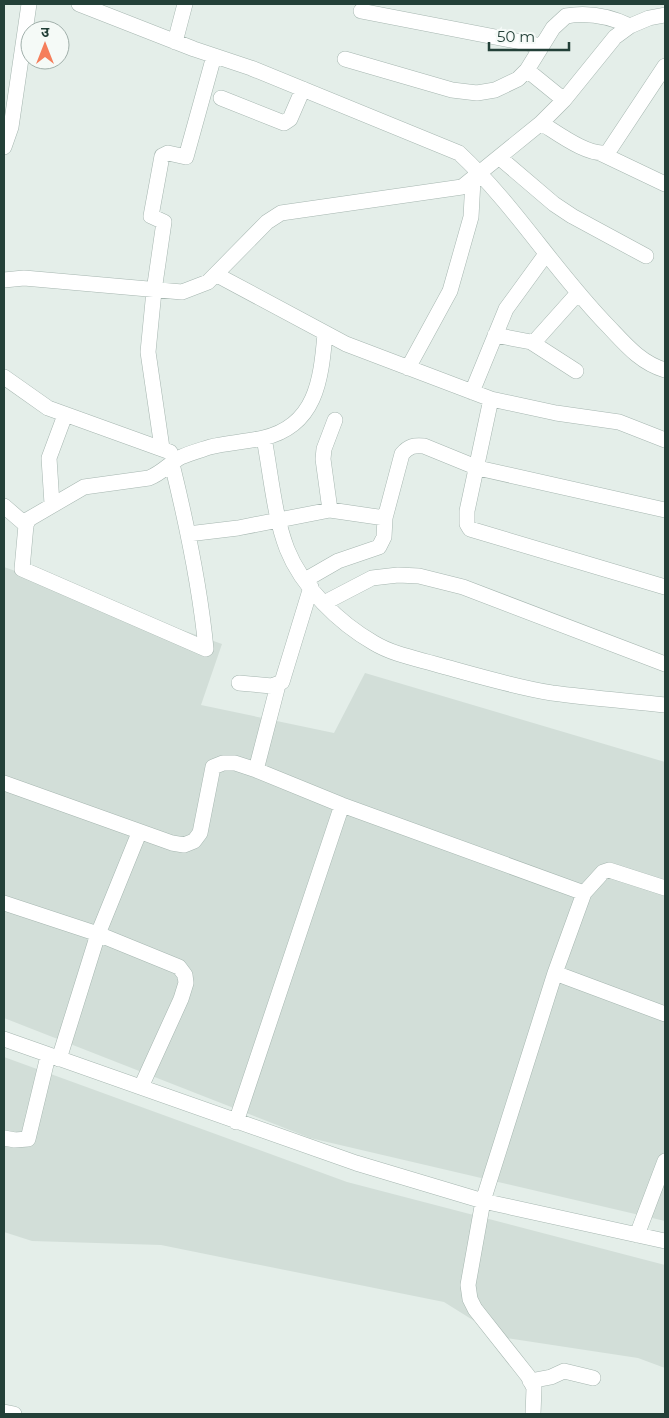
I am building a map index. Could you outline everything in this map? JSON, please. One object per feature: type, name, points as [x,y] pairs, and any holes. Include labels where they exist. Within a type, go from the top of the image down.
[{"type":"street","points":[[4,148],[11,127],[28,4]]},
{"type":"street","points":[[79,4],[303,89],[459,153],[578,293],[636,356],[665,370]]},
{"type":"street","points":[[175,42],[185,4]]},
{"type":"street","points":[[345,59],[452,90],[477,94],[495,90],[518,79],[527,70],[553,28],[566,16],[598,9],[630,26]]},
{"type":"street","points":[[4,280],[24,278],[182,292],[198,288],[217,275],[267,222],[281,213],[462,187],[541,123],[564,100],[615,38],[649,11],[665,15]]},
{"type":"street","points":[[361,12],[542,46]]},
{"type":"street","points":[[162,448],[148,352],[154,290],[164,222],[151,216],[162,156],[168,153],[186,157],[214,56]]},
{"type":"street","points":[[602,154],[608,152],[626,128],[665,66]]},
{"type":"street","points":[[527,70],[564,100]]},
{"type":"street","points":[[221,98],[284,122],[290,119],[303,89]]},
{"type":"street","points":[[541,123],[585,149],[602,154],[665,184]]},
{"type":"street","points":[[500,158],[554,204],[572,216],[646,256]]},
{"type":"street","points":[[408,368],[450,291],[471,217],[477,176]]},
{"type":"street","points":[[472,392],[495,335],[513,298],[546,254]]},
{"type":"street","points":[[217,275],[325,334],[491,399],[556,413],[619,422],[665,440]]},
{"type":"street","points":[[531,342],[540,337],[578,293]]},
{"type":"street","points":[[4,377],[33,399],[65,415],[162,448],[176,460],[203,611],[206,649],[22,569],[26,525],[29,519],[84,487],[150,478],[176,460],[211,447],[264,438],[293,425],[306,411],[320,383],[325,334]]},
{"type":"street","points":[[495,335],[531,342],[576,371]]},
{"type":"street","points":[[491,399],[478,468],[467,511],[467,524],[470,529],[665,587]]},
{"type":"street","points":[[52,504],[49,458],[65,415]]},
{"type":"street","points":[[330,510],[323,459],[324,448],[335,420]]},
{"type":"street","points":[[264,438],[279,521],[287,549],[308,583],[324,603],[354,630],[375,644],[401,654],[500,682],[552,693],[665,705]]},
{"type":"street","points":[[256,770],[278,685],[282,682],[308,583],[338,560],[379,547],[384,537],[386,518],[402,454],[408,448],[424,446],[478,468],[665,510]]},
{"type":"street","points":[[4,506],[26,525]]},
{"type":"street","points":[[188,534],[279,521],[330,510],[386,518]]},
{"type":"street","points":[[324,603],[372,578],[398,575],[419,576],[463,587],[665,664]]},
{"type":"street","points":[[239,683],[278,685]]},
{"type":"street","points":[[4,783],[139,833],[172,844],[184,845],[194,841],[200,833],[213,767],[222,763],[235,763],[342,805],[584,893]]},
{"type":"street","points":[[236,1122],[342,805]]},
{"type":"street","points":[[4,1138],[28,1139],[54,1058],[98,934],[139,833]]},
{"type":"street","points":[[533,1414],[534,1388],[520,1365],[475,1310],[470,1299],[468,1285],[483,1201],[555,973],[584,893],[603,872],[609,870],[665,888]]},
{"type":"street","points":[[4,903],[98,934],[179,967],[185,975],[186,984],[181,999],[141,1088]]},
{"type":"street","points":[[555,973],[665,1014]]},
{"type":"street","points":[[4,1039],[356,1163],[483,1201],[665,1241]]},
{"type":"street","points":[[637,1234],[665,1161]]},
{"type":"street","points":[[530,1381],[551,1377],[564,1371],[594,1378]]},
{"type":"street","points":[[4,1412],[14,1414]]},
{"type":"shaded area","points":[[4,567],[222,644],[201,705],[334,733],[365,673],[665,762],[665,1221],[310,1138],[4,1018]]},
{"type":"shaded area","points":[[4,1057],[347,1182],[665,1265],[665,1368],[638,1358],[500,1337],[444,1302],[161,1245],[32,1241],[4,1232]]}]
